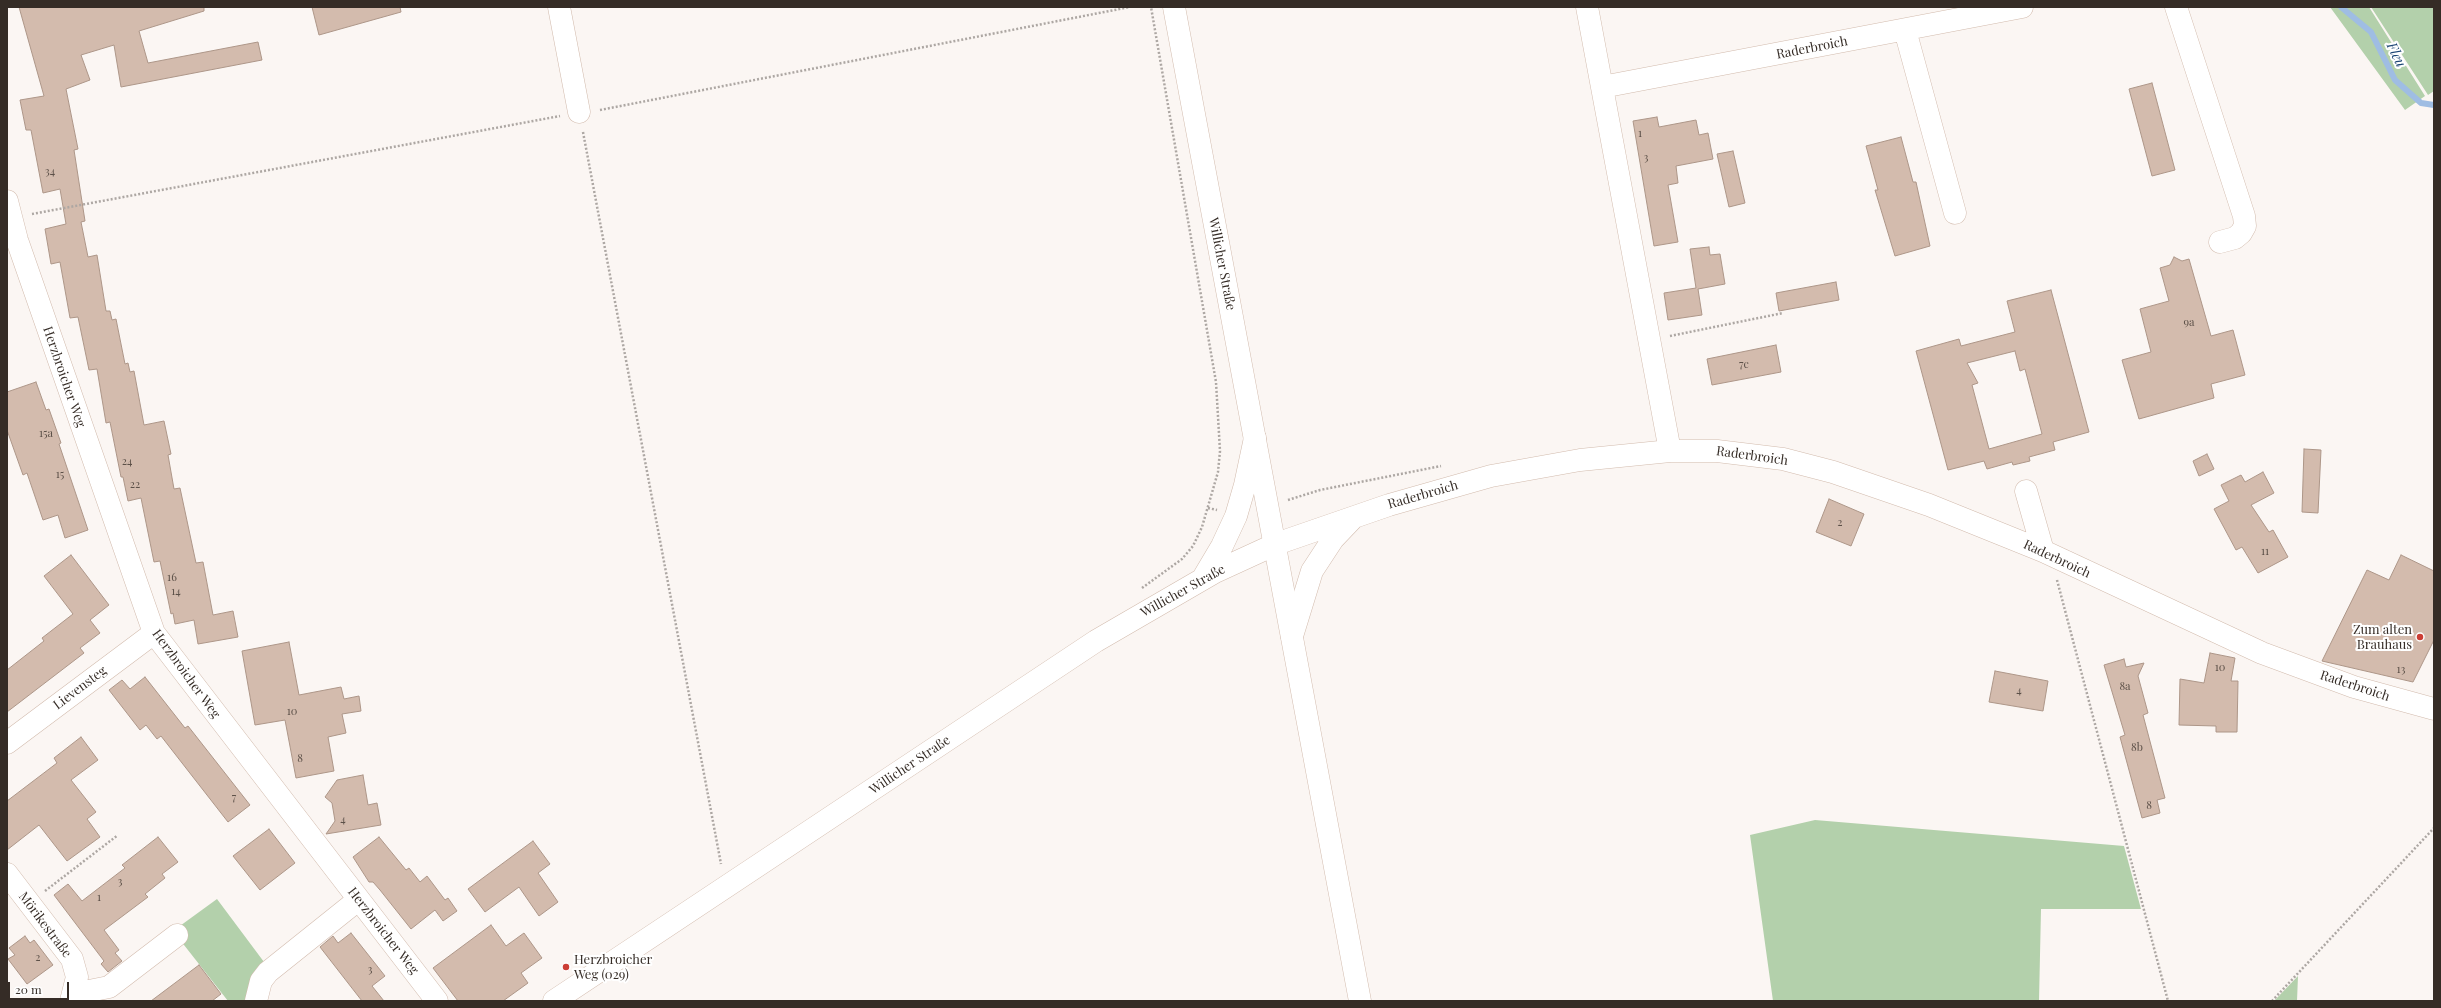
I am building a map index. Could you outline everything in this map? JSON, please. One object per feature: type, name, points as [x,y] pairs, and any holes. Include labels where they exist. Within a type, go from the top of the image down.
[{"type":"street","points":[[559,7],[579,112]]},
{"type":"street","name":"Willicher Straße","points":[[1174,7],[1338,875],[1360,1001]]},
{"type":"street","points":[[1586,7],[1670,451]]},
{"type":"street","name":"Raderbroich","points":[[1602,87],[2022,7]]},
{"type":"street","points":[[2176,7],[2244,216],[2245,226],[2241,233],[2235,238],[2220,242]]},
{"type":"street","points":[[1905,30],[1955,213]]},
{"type":"street","name":"Herzbroicher Weg","points":[[8,212],[154,633],[358,900],[438,1001]]},
{"type":"street","points":[[1203,578],[1222,546],[1236,516],[1245,486],[1255,437]]},
{"type":"street","name":"Raderbroich","points":[[1276,544],[1356,516],[1426,494],[1513,472],[1595,458],[1670,451],[1734,452],[1783,459],[1808,465],[1929,505],[2046,553],[2262,653],[2354,687],[2434,708]]},
{"type":"street","points":[[2026,491],[2046,553]]},
{"type":"street","points":[[1292,636],[1312,571],[1333,539],[1356,516]]},
{"type":"street","name":"Willicher Straße","points":[[554,1001],[1096,641],[1203,578],[1276,544]]},
{"type":"street","name":"Lievensteg","points":[[7,743],[154,633]]},
{"type":"street","name":"Mörikestraße","points":[[7,874],[74,964],[77,977],[72,997]]},
{"type":"street","points":[[256,1001],[261,982],[268,972],[358,900]]},
{"type":"street","points":[[72,997],[108,987],[177,935]]},
{"type":"path","points":[[8,212],[579,112],[1130,7]]},
{"type":"path","points":[[1136,592],[1169,570],[1193,546],[1202,526],[1218,472],[1220,451],[1214,374],[1151,7]]},
{"type":"path","points":[[579,112],[725,887]]},
{"type":"path","points":[[1650,340],[1783,313]]},
{"type":"path","points":[[2046,553],[2168,1001]]},
{"type":"path","points":[[2272,1001],[2434,828]]},
{"type":"path","points":[[29,903],[118,835]]},
{"type":"green space","points":[[2330,7],[2369,7],[2425,96],[2405,110]]},
{"type":"green space","points":[[2371,7],[2434,7],[2434,91],[2428,95]]},
{"type":"green space","points":[[1815,820],[2124,846],[2141,909],[2041,909],[2039,1001],[1773,1001],[1750,835]]},
{"type":"green space","points":[[217,899],[264,962],[254,972],[245,1001],[228,1001],[173,931]]},
{"type":"green space","points":[[2298,976],[2297,1001],[2274,1001]]},
{"type":"building","points":[[19,7],[204,7],[204,11],[139,31],[148,63],[258,42],[262,60],[121,87],[114,45],[81,55],[90,80],[66,89],[78,149],[74,150],[85,221],[81,222],[88,257],[97,255],[106,311],[110,311],[112,320],[116,319],[125,364],[128,363],[130,372],[134,371],[144,425],[164,421],[171,454],[168,455],[174,489],[180,488],[196,563],[203,562],[213,615],[233,611],[238,637],[198,644],[194,620],[175,624],[173,613],[171,614],[160,561],[154,562],[141,498],[128,501],[123,477],[121,477],[110,422],[106,423],[97,369],[89,370],[78,317],[70,318],[60,262],[51,264],[45,229],[66,224],[60,189],[43,193],[31,130],[26,130],[20,100],[44,96]]},
{"type":"building","points":[[312,7],[400,7],[401,12],[319,35]]},
{"type":"building","points":[[2152,83],[2175,170],[2152,176],[2129,89]]},
{"type":"building","points":[[1657,117],[1659,127],[1696,120],[1699,135],[1708,133],[1713,159],[1676,166],[1678,183],[1668,185],[1678,242],[1654,246],[1633,121]]},
{"type":"building","points":[[1901,137],[1913,182],[1916,182],[1930,246],[1895,256],[1875,190],[1878,190],[1866,146]]},
{"type":"building","points":[[1733,151],[1745,203],[1729,207],[1717,154]]},
{"type":"building","points":[[1709,247],[1710,255],[1720,254],[1725,284],[1698,289],[1702,315],[1668,320],[1664,293],[1696,288],[1690,249]]},
{"type":"building","points":[[2174,257],[2182,261],[2189,259],[2211,336],[2233,330],[2245,375],[2211,384],[2214,398],[2139,419],[2122,360],[2151,352],[2140,309],[2169,301],[2160,268],[2170,265]]},
{"type":"building","points":[[1836,282],[1839,300],[1779,311],[1776,293]]},
{"type":"building","points":[[2051,290],[2089,432],[2053,442],[2055,450],[2029,457],[2030,461],[2013,465],[2012,462],[1987,469],[1984,461],[1948,470],[1916,351],[1959,339],[1961,346],[2015,332],[2007,301]],"holes":[[[2015,351],[2020,371],[2025,369],[2042,434],[1989,449],[1972,385],[1978,383],[1967,363]]]},
{"type":"building","points":[[1776,345],[1781,372],[1712,385],[1707,359]]},
{"type":"building","points":[[36,382],[46,410],[49,409],[61,443],[59,444],[88,530],[65,538],[58,515],[43,520],[27,473],[23,475],[7,430],[7,392]]},
{"type":"building","points":[[2304,449],[2321,450],[2318,513],[2302,512]]},
{"type":"building","points":[[2207,454],[2214,469],[2199,476],[2193,461]]},
{"type":"building","points":[[2263,472],[2274,493],[2251,505],[2269,532],[2273,530],[2288,557],[2258,573],[2242,547],[2236,550],[2214,509],[2229,501],[2221,485],[2241,475],[2245,482]]},
{"type":"building","points":[[1829,499],[1864,514],[1851,546],[1816,532]]},
{"type":"building","points":[[71,555],[109,605],[90,620],[100,633],[80,648],[84,653],[7,712],[7,670],[44,641],[42,638],[73,614],[44,576]]},
{"type":"building","points":[[2401,555],[2434,571],[2434,640],[2413,682],[2322,661],[2367,570],[2389,580]]},
{"type":"building","points":[[289,642],[299,695],[341,687],[344,699],[359,696],[361,711],[342,714],[346,733],[328,737],[334,771],[296,778],[285,720],[255,725],[242,651]]},
{"type":"building","points":[[2210,653],[2235,658],[2231,681],[2238,681],[2237,732],[2216,732],[2216,726],[2179,725],[2180,679],[2204,683]]},
{"type":"building","points":[[2124,659],[2126,667],[2144,663],[2138,676],[2148,713],[2143,715],[2165,798],[2157,800],[2160,813],[2142,818],[2120,737],[2125,735],[2104,665]]},
{"type":"building","points":[[1995,671],[2048,681],[2043,711],[1989,702]]},
{"type":"building","points":[[145,677],[185,728],[188,726],[250,805],[228,822],[161,736],[157,739],[146,725],[140,730],[109,690],[122,680],[130,689]]},
{"type":"building","points":[[81,737],[98,760],[71,780],[96,812],[87,819],[100,837],[67,861],[39,825],[7,850],[7,801],[57,763],[54,758]]},
{"type":"building","points":[[363,775],[368,805],[377,803],[381,825],[326,834],[335,821],[332,803],[325,797],[337,780]]},
{"type":"building","points":[[269,829],[295,863],[260,890],[233,856]]},
{"type":"building","points":[[158,837],[178,862],[162,874],[165,878],[145,894],[148,897],[104,930],[119,950],[115,953],[122,961],[108,972],[101,964],[104,961],[54,895],[68,884],[82,901],[125,868],[122,865]]},
{"type":"building","points":[[379,837],[406,870],[409,868],[420,882],[427,876],[445,900],[448,898],[457,911],[443,921],[435,910],[411,929],[373,882],[369,882],[353,857]]},
{"type":"building","points":[[533,841],[550,864],[538,873],[558,902],[539,916],[519,887],[485,912],[468,889]]},
{"type":"building","points":[[491,925],[506,946],[524,933],[542,958],[521,973],[528,983],[503,1001],[458,1001],[433,968]]},
{"type":"building","points":[[351,933],[385,976],[372,986],[384,1001],[362,1001],[320,947],[333,936],[338,943]]},
{"type":"building","points":[[25,936],[30,943],[34,940],[53,965],[27,984],[8,959],[15,955],[9,948]]},
{"type":"building","points":[[199,965],[221,994],[212,1001],[151,1001]]},
{"type":"waterway","name":"Fleu","points":[[2341,7],[2371,32],[2395,80],[2421,103],[2434,105]]},
{"type":"place","name":"Zum alten Brauhaus","points":[[2420,637]]},
{"type":"place","name":"Herzbroicher Weg (029)","points":[[566,967]]}]
